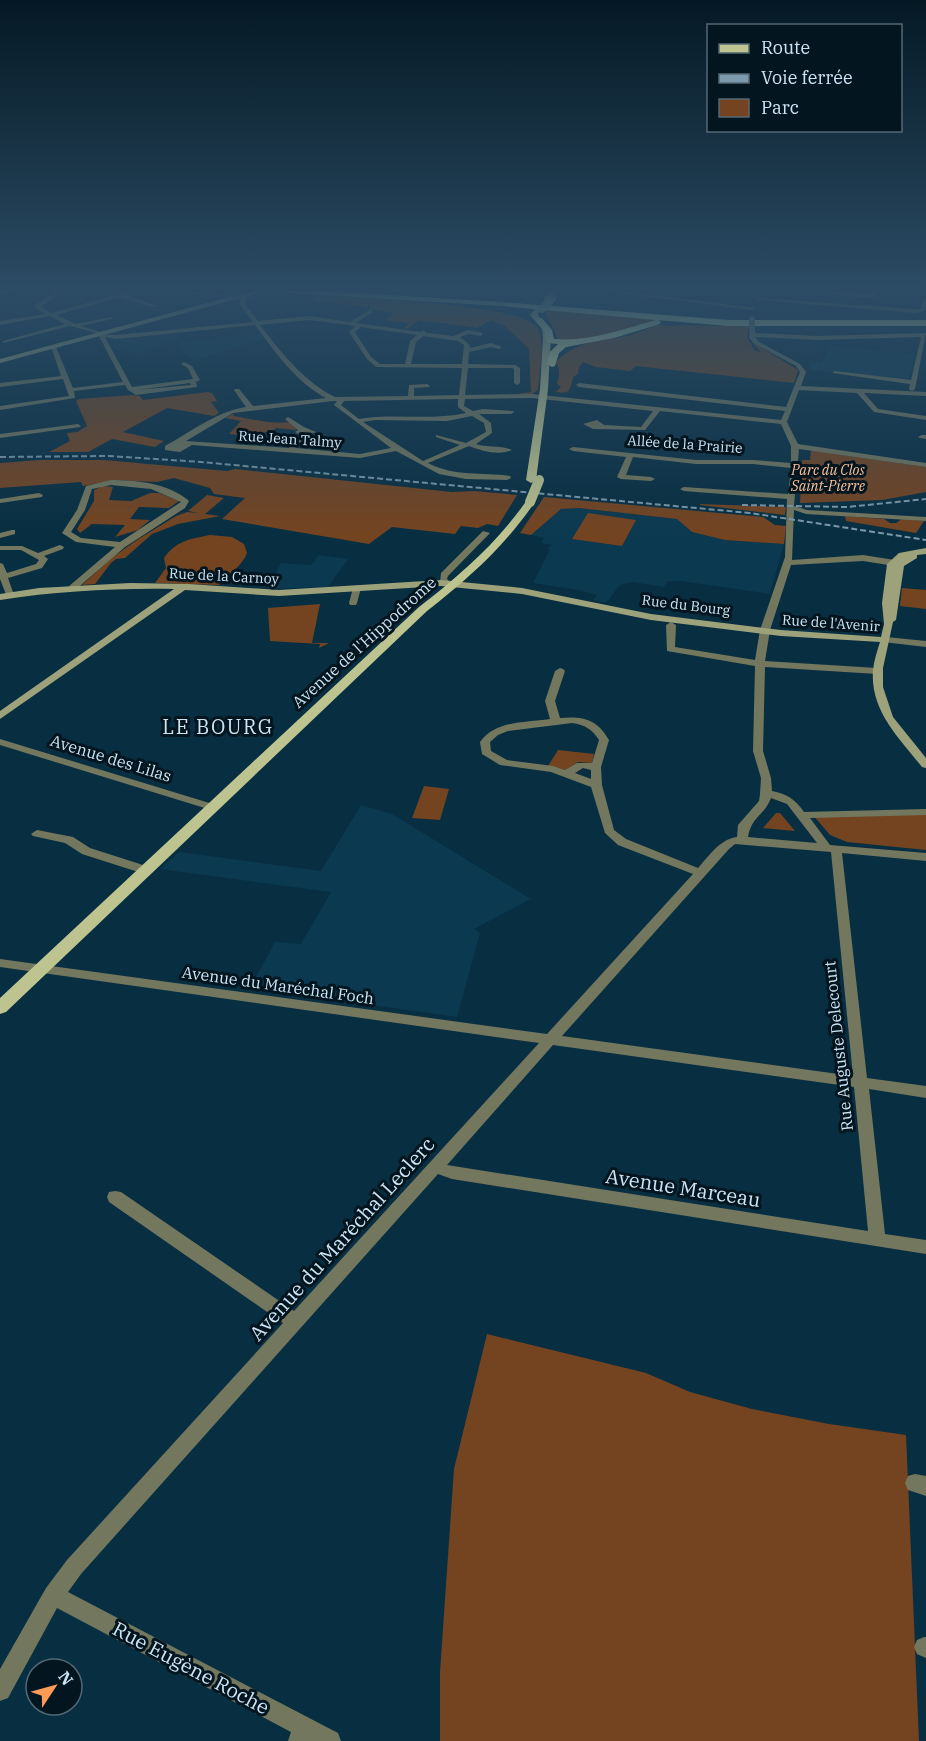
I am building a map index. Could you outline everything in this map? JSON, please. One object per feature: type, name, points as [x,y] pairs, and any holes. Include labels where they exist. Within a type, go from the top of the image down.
[{"type":"main road","name":"Avenue de l'Hippodrome","points":[[546,372],[546,396]]},
{"type":"main road","name":"Avenue de l'Hippodrome","points":[[451,583],[472,569],[512,528],[526,502],[535,480],[550,372]]},
{"type":"main road","name":"Avenue de l'Hippodrome","points":[[0,996],[36,968],[451,583],[526,502]]},
{"type":"main road","name":"Avenue de l'Hippodrome","points":[[0,1008],[36,968],[139,868],[209,806]]},
{"type":"street","points":[[0,408],[67,399],[73,396],[63,372]]},
{"type":"street","points":[[121,372],[128,386]]},
{"type":"street","points":[[70,390],[192,381],[197,378],[193,372]]},
{"type":"street","points":[[299,372],[332,399]]},
{"type":"street","points":[[423,463],[487,435],[490,428],[485,419],[460,407],[464,372]]},
{"type":"street","points":[[517,372],[517,383]]},
{"type":"street","points":[[803,372],[784,422],[795,446],[787,563],[765,633],[760,661],[758,751],[766,778],[766,794],[764,802],[744,825],[742,840],[926,857]]},
{"type":"street","points":[[912,393],[915,372]]},
{"type":"street","points":[[835,373],[913,382]]},
{"type":"street","points":[[0,385],[65,378]]},
{"type":"street","points":[[411,397],[408,384],[426,386]]},
{"type":"street","points":[[579,385],[789,409]]},
{"type":"street","points":[[797,388],[926,394]]},
{"type":"street","points":[[237,390],[250,409]]},
{"type":"street","points":[[859,391],[876,411],[926,418]]},
{"type":"street","points":[[479,396],[515,398],[546,396],[784,422]]},
{"type":"street","points":[[189,444],[180,450],[169,450],[168,447],[226,413],[332,399],[546,396],[604,403]]},
{"type":"street","points":[[341,400],[337,405],[423,463],[449,473],[507,478]]},
{"type":"street","points":[[601,426],[643,429],[658,409]]},
{"type":"street","points":[[358,421],[375,418],[447,419],[486,411],[511,411]]},
{"type":"street","points":[[288,418],[303,432],[292,447],[293,450]]},
{"type":"street","points":[[0,436],[78,426]]},
{"type":"street","points":[[438,435],[487,450],[508,450]]},
{"type":"street","name":"Rue Jean Talmy","points":[[177,442],[363,456],[400,448]]},
{"type":"street","points":[[795,446],[926,465]]},
{"type":"street","name":"Allée de la Prairie","points":[[573,449],[696,462],[753,462],[795,466]]},
{"type":"street","points":[[621,477],[630,455]]},
{"type":"street","points":[[611,476],[651,479]]},
{"type":"street","points":[[72,589],[122,545],[182,506],[185,501],[169,492],[124,483],[106,482],[89,488],[81,510],[66,533],[79,540],[122,545]]},
{"type":"street","points":[[684,489],[792,498]]},
{"type":"street","points":[[0,501],[39,495]]},
{"type":"street","points":[[791,525],[795,511],[792,498]]},
{"type":"street","points":[[795,511],[926,519]]},
{"type":"street","points":[[0,536],[12,532]]},
{"type":"street","points":[[451,583],[443,579],[444,575],[486,533]]},
{"type":"street","points":[[39,555],[60,547]]},
{"type":"street","points":[[0,548],[22,548],[44,559],[41,565],[26,572],[3,577]]},
{"type":"street","points":[[787,563],[860,558],[899,560],[926,552]]},
{"type":"street","points":[[899,560],[886,640],[877,671],[878,687],[886,715],[926,765]]},
{"type":"street","points":[[0,566],[10,595]]},
{"type":"street","points":[[472,569],[471,575],[474,580],[490,587]]},
{"type":"street","name":"Rue du Bourg","points":[[451,583],[490,587],[651,616],[765,633]]},
{"type":"street","name":"Rue de la Carnoy","points":[[0,597],[72,589],[183,587],[271,593],[451,583]]},
{"type":"street","points":[[0,716],[183,587]]},
{"type":"street","points":[[354,601],[357,588]]},
{"type":"street","name":"Rue du Bourg","points":[[599,606],[625,619],[765,633]]},
{"type":"street","points":[[671,625],[670,649],[694,655],[877,671]]},
{"type":"street","name":"Rue de l'Avenir","points":[[765,633],[857,642],[886,640]]},
{"type":"street","points":[[886,640],[926,644]]},
{"type":"street","points":[[555,720],[550,701],[560,670]]},
{"type":"street","points":[[596,785],[568,773],[504,763],[489,755],[485,749],[488,738],[499,730],[555,720],[584,722],[600,732],[604,740],[596,767],[596,785],[612,835],[622,842],[700,873]]},
{"type":"street","name":"Avenue des Lilas","points":[[0,742],[209,806]]},
{"type":"street","points":[[568,773],[581,765],[596,767]]},
{"type":"street","points":[[766,794],[788,800],[831,848]]},
{"type":"street","points":[[802,815],[926,812]]},
{"type":"street","points":[[37,834],[65,839],[86,851],[139,868]]},
{"type":"street","name":"Avenue du Maréchal Leclerc","points":[[0,1690],[53,1595],[74,1567],[700,873],[725,846],[732,841],[742,840]]},
{"type":"street","name":"Rue Auguste Delecourt","points":[[831,848],[877,1239]]},
{"type":"street","name":"Avenue du Maréchal Foch","points":[[0,963],[926,1092]]},
{"type":"street","name":"Avenue Marceau","points":[[435,1167],[452,1173],[926,1247]]},
{"type":"street","points":[[114,1197],[295,1322]]},
{"type":"street","name":"Rue Eugène Roche","points":[[53,1595],[301,1734],[330,1741]]},
{"type":"shaded area","points":[[830,372],[911,372],[909,381]]},
{"type":"shaded area","points":[[579,508],[677,519],[692,532],[725,540],[784,544],[770,594],[681,581],[668,581],[664,587],[633,582],[620,585],[606,603],[593,600],[597,595],[533,583],[550,550],[547,548],[552,545],[541,543],[544,538],[531,535],[561,509]]},
{"type":"shaded area","points":[[319,555],[348,559],[328,587],[267,589],[281,563],[311,565]]},
{"type":"shaded area","points":[[361,805],[392,814],[531,899],[474,929],[480,933],[457,1017],[250,988],[275,942],[301,944],[331,892],[160,869],[179,852],[321,871]]},
{"type":"green space","points":[[530,372],[540,372],[538,390],[532,394],[517,394],[531,392]]},
{"type":"green space","points":[[559,372],[578,372],[573,377],[569,390],[565,393],[556,392],[561,387],[557,384]]},
{"type":"green space","points":[[694,372],[797,372],[794,383]]},
{"type":"green space","points":[[212,393],[217,401],[211,402],[219,413],[214,416],[167,408],[123,432],[164,441],[155,447],[112,439],[88,452],[49,452],[70,441],[67,433],[77,432],[87,426],[76,401],[79,399],[132,395],[140,396],[143,400]]},
{"type":"green space","points":[[233,414],[262,421],[291,422],[299,428],[295,430],[276,428],[272,432],[265,432],[260,437],[229,434],[241,421],[225,418]]},
{"type":"green space","name":"Parc du Clos Saint-Pierre","points":[[811,450],[926,467],[926,492],[882,500],[800,503],[802,460],[810,460]]},
{"type":"green space","points":[[40,460],[104,460],[227,471],[235,469],[452,492],[474,491],[517,495],[498,526],[487,524],[478,528],[461,526],[455,534],[392,527],[369,544],[222,519],[245,498],[214,494],[210,488],[174,478],[157,482],[115,480],[83,486],[81,482],[0,488],[0,463]]},
{"type":"green space","points":[[103,486],[113,487],[109,500],[131,501],[150,493],[159,493],[179,501],[169,508],[139,507],[130,519],[150,520],[138,530],[115,537],[125,525],[92,524],[80,533],[77,529],[94,501],[94,490]]},
{"type":"green space","points":[[207,495],[224,498],[205,514],[220,516],[178,524],[152,534],[125,558],[116,559],[111,563],[95,584],[82,585],[113,557],[176,516],[187,512],[199,513],[188,511]]},
{"type":"green space","points":[[544,497],[763,517],[775,525],[786,526],[784,544],[725,540],[692,532],[677,519],[579,508],[561,509],[531,535],[520,533]]},
{"type":"green space","points":[[700,504],[786,507],[785,515]]},
{"type":"green space","points":[[588,513],[636,520],[622,546],[572,539]]},
{"type":"green space","points":[[845,516],[884,519],[890,523],[896,523],[902,519],[924,521],[916,533],[846,521]]},
{"type":"green space","points":[[210,535],[232,537],[244,544],[247,553],[239,566],[219,585],[155,583],[166,568],[164,558],[173,548],[189,540]]},
{"type":"green space","points":[[902,588],[926,590],[926,609],[900,606]]},
{"type":"green space","points":[[320,604],[312,643],[329,643],[319,648],[320,644],[270,641],[268,608]]},
{"type":"green space","points":[[558,750],[594,754],[592,763],[578,762],[566,770],[548,766]]},
{"type":"green space","points":[[424,786],[449,789],[440,820],[412,818]]},
{"type":"green space","points":[[926,812],[926,850],[847,842],[830,835],[813,815]]},
{"type":"green space","points":[[776,813],[780,813],[795,831],[763,828]]},
{"type":"green space","points":[[487,1334],[646,1373],[690,1392],[752,1409],[829,1424],[906,1435],[919,1741],[440,1741],[440,1672],[454,1469]]},
{"type":"railway","points":[[0,457],[109,456],[201,462],[750,513],[926,540]]},
{"type":"railway","points":[[742,505],[847,507],[926,499]]},
{"type":"district","name":"LE BOURG","points":[[218,727]]}]
